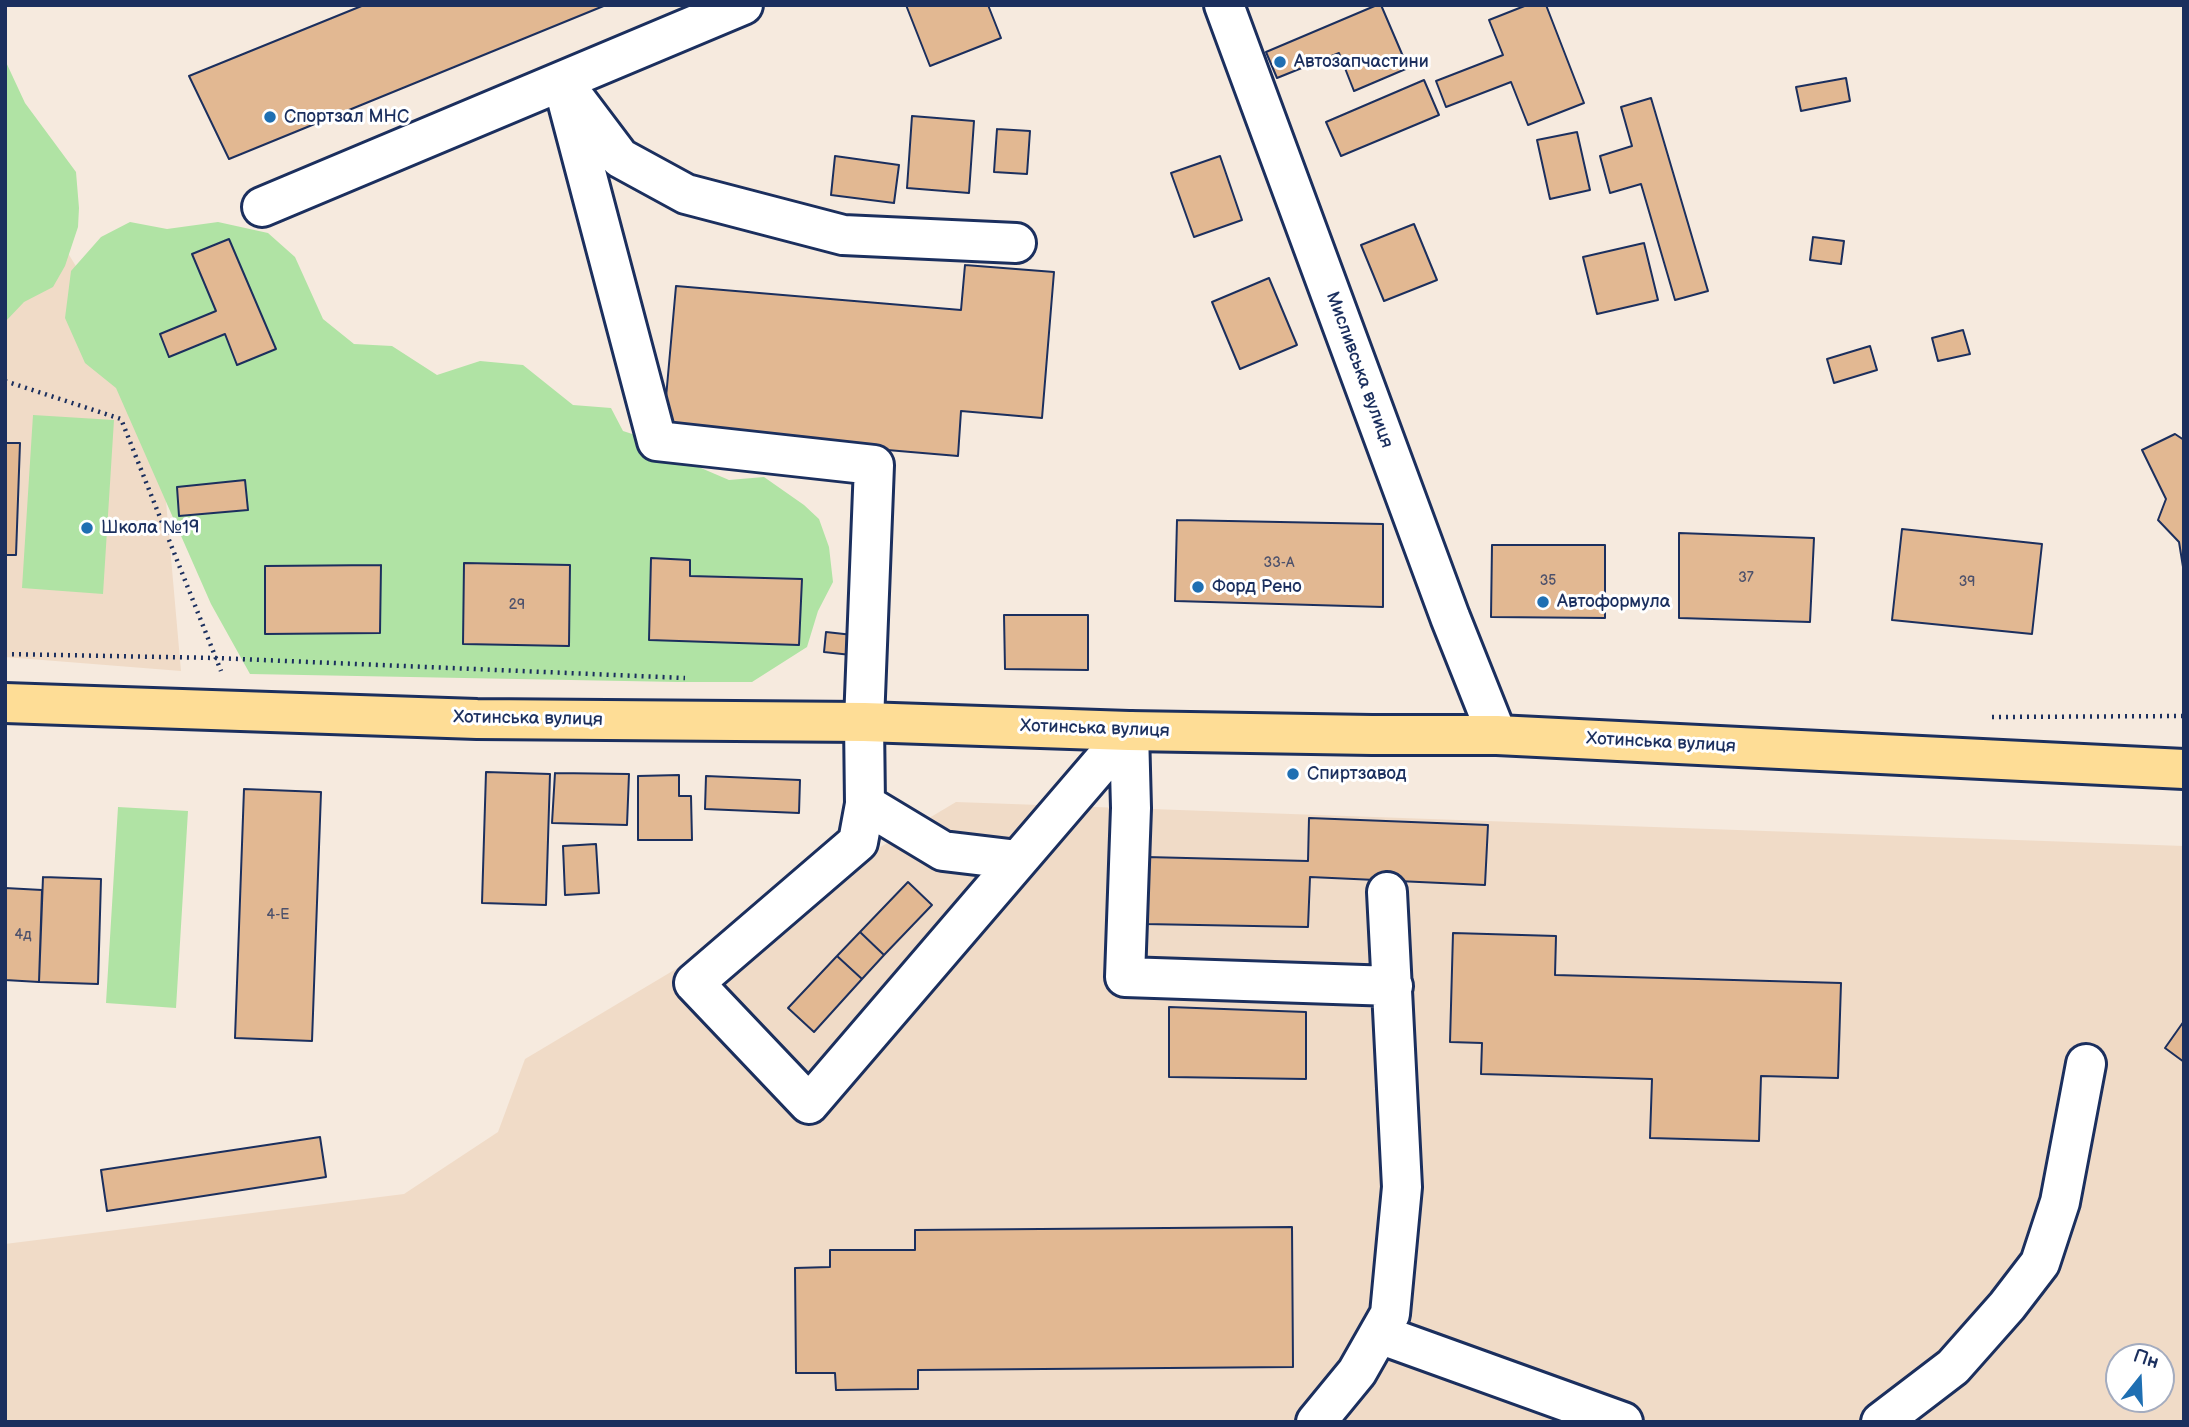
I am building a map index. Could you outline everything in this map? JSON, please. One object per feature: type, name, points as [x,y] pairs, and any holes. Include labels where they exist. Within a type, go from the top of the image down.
[{"type":"highway","name":"Хотинська вулиця","points":[[5,703],[477,719],[864,722],[1129,731],[1497,735],[2184,769]]},
{"type":"street","points":[[262,207],[743,5]]},
{"type":"street","name":"Мисливська вулиця","points":[[1224,5],[1450,617],[1497,735]]},
{"type":"street","points":[[562,81],[620,158],[686,194],[843,235],[1016,243]]},
{"type":"street","points":[[562,81],[657,441],[874,465],[864,722],[865,804],[858,842],[694,983],[809,1104],[1129,731]]},
{"type":"street","points":[[1129,731],[1131,808],[1125,977],[1393,986]]},
{"type":"street","points":[[865,804],[943,851],[1018,860]]},
{"type":"street","points":[[1316,1422],[1357,1372],[1390,1314],[1402,1187],[1387,892]]},
{"type":"street","points":[[1881,1422],[1953,1367],[2007,1306],[2040,1263],[2060,1202],[2086,1064]]},
{"type":"street","points":[[1379,1334],[1623,1422]]},
{"type":"path","points":[[5,381],[121,419],[237,711]]},
{"type":"shaded area","name":"Школа №19","points":[[5,150],[157,399],[181,671],[5,657]]},
{"type":"shaded area","points":[[956,802],[2184,846],[2184,1422],[5,1422],[5,1244],[404,1194],[498,1132],[525,1059]]},
{"type":"green space","points":[[5,60],[25,103],[76,172],[79,208],[78,227],[65,266],[53,287],[24,302],[5,322]]},
{"type":"green space","points":[[130,222],[167,229],[218,222],[268,233],[295,257],[323,319],[354,344],[392,346],[437,375],[480,361],[523,365],[573,405],[611,408],[623,431],[654,441],[687,462],[729,480],[764,477],[819,519],[829,547],[833,582],[818,611],[807,647],[752,682],[250,674],[211,604],[116,388],[85,363],[65,318],[71,271],[101,237]]},
{"type":"green space","points":[[33,415],[114,420],[103,594],[22,588]]},
{"type":"green space","points":[[118,807],[188,811],[176,1008],[106,1003]]},
{"type":"building","name":"Спортзал МНС","points":[[364,5],[606,5],[229,159],[189,76]]},
{"type":"building","points":[[906,5],[988,5],[1001,38],[930,66]]},
{"type":"building","points":[[1381,5],[1408,68],[1354,91],[1339,53],[1277,78],[1266,52]]},
{"type":"building","points":[[1527,5],[1546,5],[1584,103],[1528,125],[1511,82],[1446,107],[1436,81],[1503,55],[1489,20]]},
{"type":"building","points":[[1846,78],[1850,101],[1801,111],[1796,87]]},
{"type":"building","points":[[1424,80],[1439,115],[1341,156],[1326,122]]},
{"type":"building","points":[[1651,98],[1708,291],[1675,300],[1641,184],[1610,193],[1600,156],[1632,146],[1621,107]]},
{"type":"building","points":[[912,116],[974,121],[969,193],[907,188]]},
{"type":"building","points":[[997,129],[1030,131],[1027,174],[994,172]]},
{"type":"building","points":[[1577,132],[1590,190],[1550,199],[1537,140]]},
{"type":"building","points":[[835,156],[899,165],[894,203],[831,195]]},
{"type":"building","points":[[1220,156],[1242,220],[1194,237],[1171,173]]},
{"type":"building","points":[[1414,224],[1437,280],[1384,301],[1361,245]]},
{"type":"building","points":[[1813,237],[1844,241],[1841,264],[1810,260]]},
{"type":"building","points":[[229,239],[276,349],[237,365],[225,334],[169,357],[160,334],[216,311],[192,254]]},
{"type":"building","points":[[1644,243],[1658,300],[1597,314],[1583,257]]},
{"type":"building","points":[[965,265],[1054,272],[1042,418],[961,411],[958,456],[663,431],[676,286],[961,310]]},
{"type":"building","points":[[1269,278],[1297,345],[1240,369],[1212,302]]},
{"type":"building","points":[[1963,330],[1970,354],[1938,361],[1932,338]]},
{"type":"building","points":[[1870,346],[1877,370],[1834,383],[1827,359]]},
{"type":"building","points":[[2175,434],[2184,440],[2184,573],[2179,542],[2158,520],[2166,499],[2142,450]]},
{"type":"building","points":[[5,443],[20,443],[16,555],[5,555]]},
{"type":"building","points":[[245,480],[248,510],[179,516],[177,487]]},
{"type":"building","points":[[1177,520],[1383,524],[1383,607],[1175,601]]},
{"type":"building","points":[[1902,529],[2042,544],[2032,634],[1892,620]]},
{"type":"building","points":[[1679,533],[1814,538],[1810,622],[1679,618]]},
{"type":"building","points":[[1492,545],[1605,545],[1605,618],[1491,617]]},
{"type":"building","points":[[651,558],[690,560],[690,576],[802,579],[799,645],[649,640]]},
{"type":"building","points":[[464,563],[570,565],[569,646],[463,644]]},
{"type":"building","points":[[381,565],[380,633],[265,634],[265,566]]},
{"type":"building","points":[[1004,615],[1088,615],[1088,670],[1005,669]]},
{"type":"building","points":[[826,632],[853,635],[851,655],[824,652]]},
{"type":"building","points":[[486,772],[550,774],[546,905],[482,903]]},
{"type":"building","points":[[555,773],[629,774],[627,825],[552,823]]},
{"type":"building","points":[[679,775],[679,796],[691,796],[692,840],[638,840],[638,776]]},
{"type":"building","points":[[706,776],[800,780],[799,813],[705,809]]},
{"type":"building","points":[[244,789],[321,792],[312,1041],[235,1038]]},
{"type":"building","points":[[1309,818],[1488,825],[1485,885],[1310,877],[1308,927],[1144,924],[1146,857],[1308,861]]},
{"type":"building","points":[[596,844],[599,893],[565,895],[563,846]]},
{"type":"building","points":[[43,877],[101,879],[98,984],[39,982]]},
{"type":"building","points":[[908,882],[932,905],[884,955],[860,932]]},
{"type":"building","points":[[5,888],[42,890],[39,982],[5,980]]},
{"type":"building","points":[[860,932],[884,955],[862,979],[837,956]]},
{"type":"building","points":[[1453,933],[1556,936],[1555,975],[1841,983],[1838,1078],[1761,1076],[1759,1141],[1650,1138],[1652,1079],[1481,1074],[1482,1043],[1450,1042]]},
{"type":"building","points":[[837,956],[862,979],[814,1032],[788,1008]]},
{"type":"building","points":[[1169,1007],[1306,1012],[1306,1079],[1169,1077]]},
{"type":"building","points":[[2184,1021],[2184,1062],[2165,1048]]},
{"type":"building","points":[[320,1137],[326,1177],[107,1211],[101,1170]]},
{"type":"building","points":[[1292,1227],[1293,1367],[918,1370],[918,1389],[836,1390],[835,1373],[796,1373],[795,1268],[830,1267],[830,1250],[915,1250],[915,1230]]},
{"type":"place","name":"Автозапчастини","points":[[1280,62]]},
{"type":"place","name":"Спортзал МНС","points":[[270,117]]},
{"type":"place","name":"Школа №19","points":[[87,528]]},
{"type":"place","name":"Форд Рено","points":[[1198,587]]},
{"type":"place","name":"Автоформула","points":[[1543,602]]},
{"type":"place","name":"Спиртзавод","points":[[1293,774]]}]
